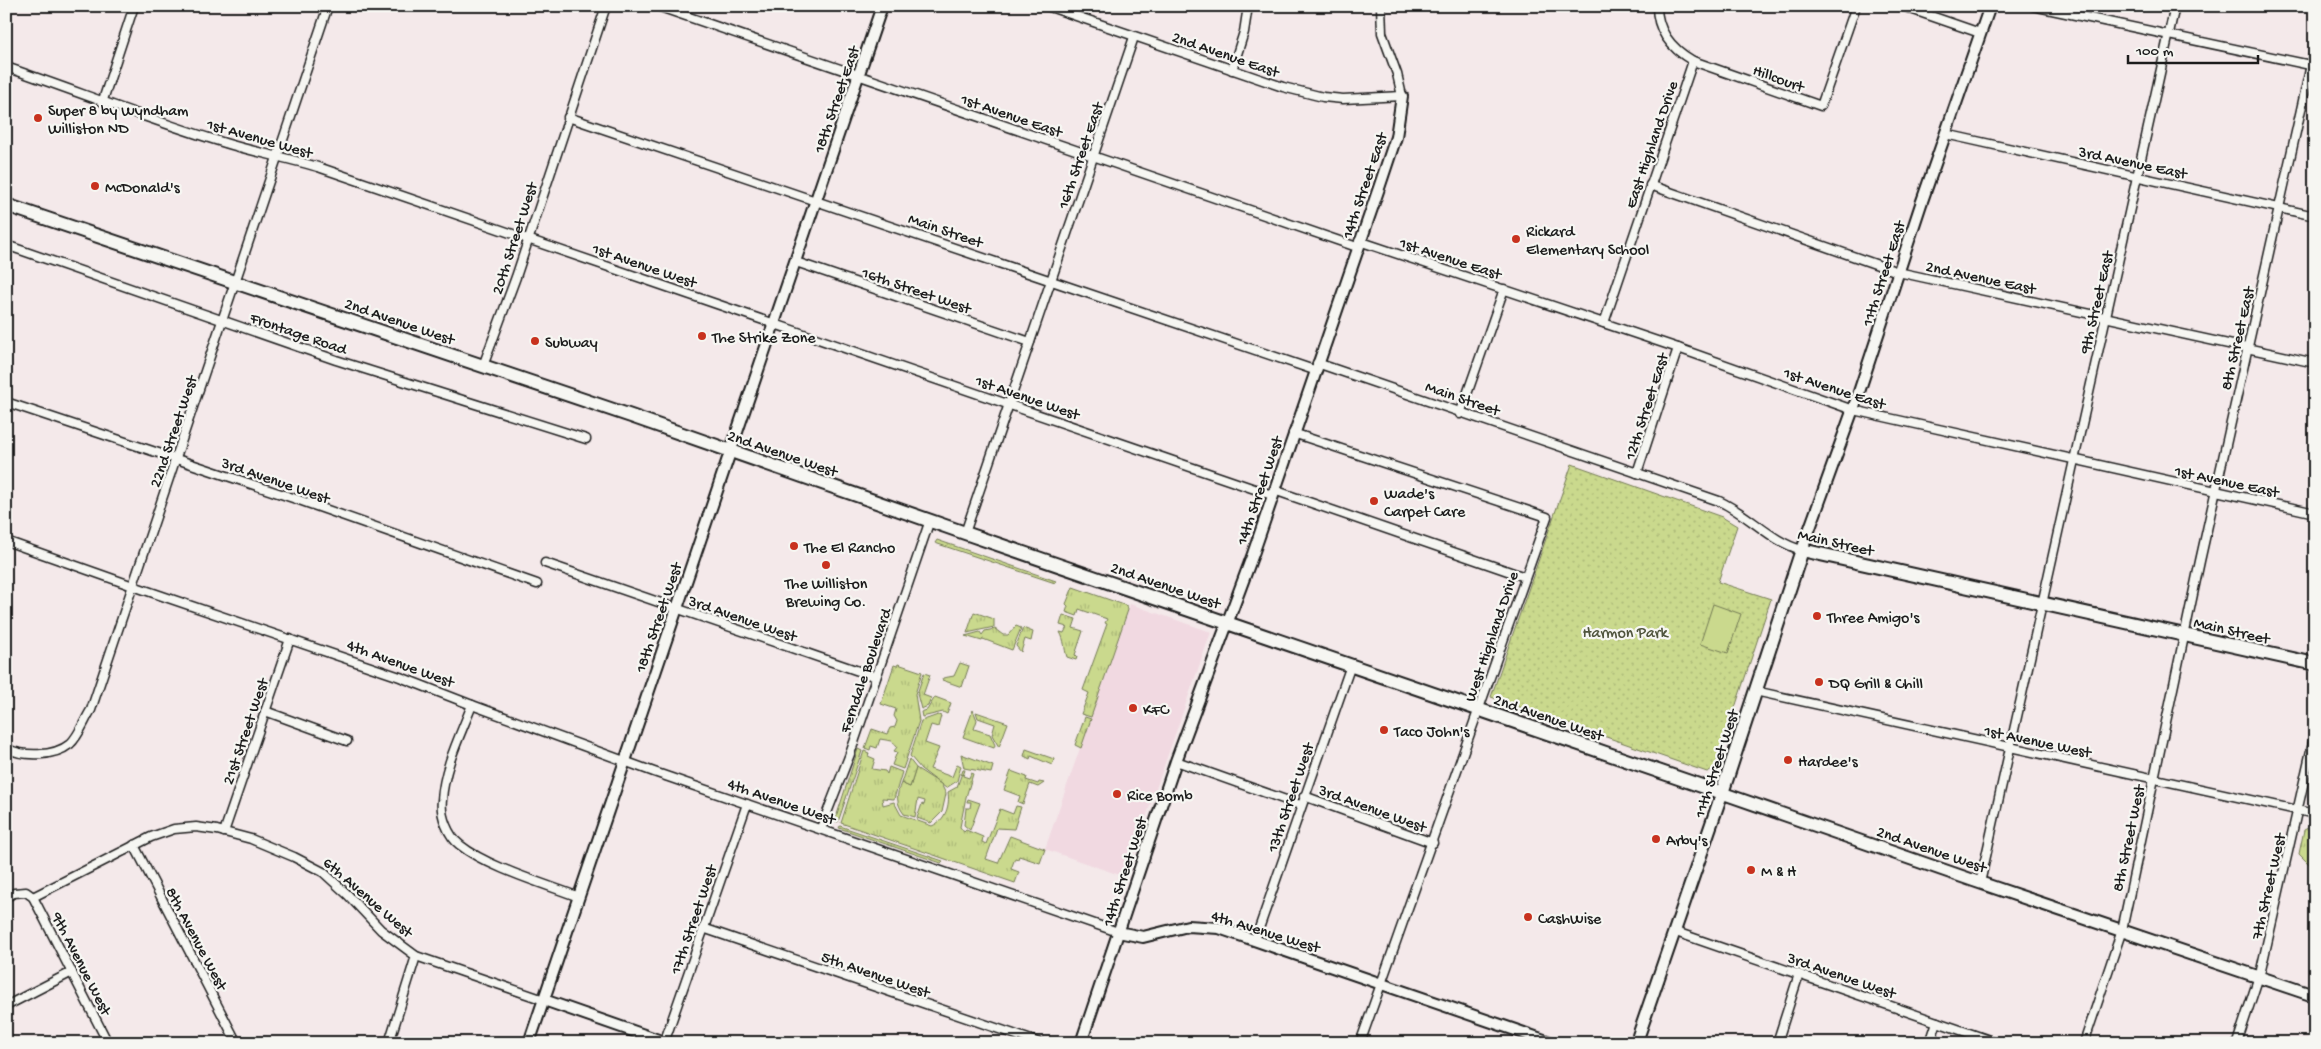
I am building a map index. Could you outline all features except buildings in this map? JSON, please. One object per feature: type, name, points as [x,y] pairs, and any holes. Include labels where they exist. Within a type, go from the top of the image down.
[{"type":"main road","name":"2nd Avenue West","points":[[6,205],[484,366],[1980,883],[2315,996]]},
{"type":"main road","name":"Main Street","points":[[1802,550],[2315,664]]},
{"type":"main road","name":"11th Street West","points":[[1636,1043],[1676,932],[1802,550]]},
{"type":"street","points":[[103,100],[134,6]]},
{"type":"street","name":"22nd Street West","points":[[6,748],[17,754],[44,755],[70,744],[91,710],[177,460],[328,6]]},
{"type":"street","name":"20th Street West","points":[[484,366],[606,6]]},
{"type":"street","name":"1st Avenue East","points":[[657,6],[1093,156],[1358,244],[1504,289],[1853,410],[1958,435],[2315,513]]},
{"type":"street","name":"18th Street East","points":[[816,201],[882,6]]},
{"type":"street","name":"2nd Avenue East","points":[[1047,6],[1283,87],[1323,97],[1343,99],[1402,96]]},
{"type":"street","points":[[1232,70],[1244,32],[1248,6]]},
{"type":"street","name":"14th Street East","points":[[1316,367],[1396,137],[1402,96],[1397,74],[1382,33],[1381,6]]},
{"type":"street","name":"Hillcourt","points":[[1657,6],[1664,36],[1677,52],[1693,60],[1821,106],[1856,6]]},
{"type":"street","points":[[1902,6],[1980,33]]},
{"type":"street","name":"11th Street East","points":[[1802,550],[1853,410],[1898,272],[1990,6]]},
{"type":"street","points":[[2033,6],[2313,66]]},
{"type":"street","name":"9th Street East","points":[[1980,883],[2175,6]]},
{"type":"street","name":"16th Street East","points":[[1050,282],[1134,37]]},
{"type":"street","name":"8th Street East","points":[[2184,635],[2278,208],[2313,66],[2315,47]]},
{"type":"street","name":"East Highland Drive","points":[[1604,323],[1693,60]]},
{"type":"street","name":"1st Avenue West","points":[[6,67],[225,143],[321,168],[1008,404],[1525,577]]},
{"type":"street","name":"Main Street","points":[[568,117],[1050,282],[1637,473],[1734,508],[1785,545],[1802,550]]},
{"type":"street","name":"3rd Avenue East","points":[[1946,134],[2315,216]]},
{"type":"street","name":"2nd Avenue East","points":[[1650,185],[1898,272],[2315,364]]},
{"type":"street","name":"18th Street West","points":[[528,1043],[816,201]]},
{"type":"street","name":"Frontage Road","points":[[6,245],[336,360],[586,439]]},
{"type":"street","name":"16th Street West","points":[[796,262],[1030,342]]},
{"type":"street","points":[[964,533],[1050,282]]},
{"type":"street","points":[[1460,414],[1504,289]]},
{"type":"street","name":"12th Street East","points":[[1637,473],[1678,348]]},
{"type":"street","name":"14th Street West","points":[[1081,1043],[1176,760],[1227,623],[1316,367]]},
{"type":"street","name":"3rd Avenue West","points":[[6,402],[299,500],[537,584]]},
{"type":"street","name":"West Highland Drive","points":[[1293,433],[1547,517],[1360,1043]]},
{"type":"street","name":"Ferndale Boulevard","points":[[821,828],[850,754],[930,520]]},
{"type":"street","name":"4th Avenue West","points":[[6,540],[133,586],[400,676],[472,705],[624,761],[1118,932],[1143,937],[1188,926],[1207,926],[1255,940],[1380,985],[1553,1043]]},
{"type":"street","name":"3rd Avenue West","points":[[545,563],[876,677]]},
{"type":"street","name":"8th Street West","points":[[2084,1043],[2122,930],[2184,635]]},
{"type":"street","name":"21st Street West","points":[[224,832],[290,639]]},
{"type":"street","name":"13th Street West","points":[[1255,940],[1300,805],[1351,665]]},
{"type":"street","name":"1st Avenue West","points":[[1755,692],[2315,814]]},
{"type":"street","points":[[472,705],[448,768],[441,802],[446,824],[458,844],[479,858],[579,897]]},
{"type":"street","points":[[265,711],[347,741]]},
{"type":"street","name":"7th Street West","points":[[2237,1043],[2259,976],[2315,733]]},
{"type":"street","name":"3rd Avenue West","points":[[1176,760],[1300,805]]},
{"type":"street","name":"3rd Avenue West","points":[[1304,796],[1432,843]]},
{"type":"street","name":"17th Street West","points":[[665,1042],[747,804]]},
{"type":"street","name":"6th Avenue West","points":[[33,897],[134,845],[174,829],[196,826],[224,832],[251,839],[294,857],[323,872],[381,930],[416,956],[665,1042]]},
{"type":"street","name":"8th Avenue West","points":[[134,845],[237,1043]]},
{"type":"street","points":[[6,897],[14,893],[26,892],[33,897]]},
{"type":"street","name":"9th Avenue West","points":[[33,897],[108,1043]]},
{"type":"street","name":"5th Avenue West","points":[[703,928],[1040,1043]]},
{"type":"street","name":"3rd Avenue West","points":[[1676,932],[1998,1043]]},
{"type":"street","points":[[389,1043],[416,956]]},
{"type":"street","points":[[6,1006],[72,972]]},
{"type":"street","points":[[1776,1043],[1799,974]]},
{"type":"street","points":[[1930,1043],[1937,1022]]},
{"type":"shaded area","points":[[1130,604],[1211,632],[1125,877],[1045,849]]},
{"type":"green space","name":"Harmon Park","points":[[1572,464],[1722,517],[1737,526],[1718,582],[1771,599],[1715,768],[1707,772],[1491,697]]},
{"type":"green space","points":[[937,540],[1056,581],[1055,583],[935,543]]},
{"type":"green space","points":[[1073,587],[1127,606],[1128,610],[1091,717],[1081,714],[1089,693],[1083,690],[1107,624],[1105,623],[1107,619],[1079,609],[1077,616],[1066,612],[1068,606],[1066,604]]},
{"type":"green space","points":[[1713,604],[1741,614],[1728,653],[1700,644]]},
{"type":"green space","points":[[974,612],[994,619],[994,627],[967,633]]},
{"type":"green space","points":[[1063,615],[1076,619],[1073,628],[1083,631],[1075,655],[1077,657],[1076,660],[1067,657],[1066,654],[1060,632],[1064,633],[1067,627],[1060,625]]},
{"type":"green space","points":[[1016,626],[1021,628],[1012,650],[983,639],[982,641],[965,636],[980,632],[982,635],[985,631],[995,629],[1003,635],[1008,635]]},
{"type":"green space","points":[[1023,628],[1033,632],[1031,641],[1025,639],[1021,652],[1016,646]]},
{"type":"green space","points":[[960,663],[969,666],[962,687],[942,680],[943,678],[954,676]]},
{"type":"green space","points":[[898,664],[922,672],[915,694],[919,721],[903,769],[892,765],[897,752],[894,751],[897,747],[892,741],[880,739],[877,748],[871,746],[870,750],[865,748],[872,729],[887,734],[890,728],[895,727],[897,721],[894,716],[896,709],[881,704],[894,665],[897,666]]},
{"type":"green space","points":[[924,673],[930,675],[923,695],[931,698],[928,706],[921,709],[917,694]]},
{"type":"green space","points":[[935,697],[951,703],[947,714],[943,712],[922,717],[921,712],[927,710]]},
{"type":"green space","points":[[973,710],[977,720],[974,729],[990,734],[995,745],[994,748],[963,737]]},
{"type":"green space","points":[[976,712],[1008,723],[999,747],[992,735],[995,724],[978,718]]},
{"type":"green space","points":[[938,715],[941,716],[938,727],[931,725],[925,743],[939,748],[930,769],[952,777],[957,764],[961,766],[957,781],[946,788],[921,769],[910,756],[921,721]]},
{"type":"green space","points":[[1085,717],[1091,719],[1081,748],[1075,745]]},
{"type":"green space","points":[[858,749],[862,751],[838,822],[835,821]]},
{"type":"green space","points":[[1026,749],[1054,759],[1052,765],[1031,756],[1030,759],[1024,756]]},
{"type":"green space","points":[[864,751],[869,753],[868,756],[875,759],[872,769],[885,771],[887,774],[889,767],[902,772],[894,799],[882,798],[883,805],[894,802],[901,815],[932,826],[944,816],[948,807],[948,792],[957,787],[963,770],[965,770],[963,776],[969,778],[971,773],[973,774],[960,827],[964,832],[966,830],[983,837],[982,842],[986,844],[1000,809],[1013,814],[1016,806],[1021,807],[1014,829],[997,828],[986,859],[998,863],[1010,836],[1045,849],[1040,863],[1019,856],[1018,859],[1015,858],[1011,869],[1019,872],[1015,883],[841,823]]},
{"type":"green space","points":[[961,754],[993,766],[991,773],[964,768]]},
{"type":"green space","points":[[909,759],[916,768],[910,787],[901,783]]},
{"type":"green space","points":[[916,768],[941,784],[946,794],[942,812],[931,823],[917,818],[925,801],[918,799],[915,817],[904,814],[898,803],[898,791],[901,783],[910,787]]},
{"type":"green space","points":[[1011,771],[1027,777],[1026,780],[1038,784],[1039,782],[1044,783],[1038,787],[1030,784],[1023,804],[1018,802],[1020,796],[1004,790]]},
{"type":"green space","points":[[968,799],[980,803],[970,830],[964,825],[966,808],[970,808],[971,802],[967,802]]},
{"type":"green space","points":[[840,826],[943,861],[941,863],[839,828]]},
{"type":"green space","points":[[2308,828],[2315,831],[2313,868],[2299,854],[2304,830]]},
{"type":"place","name":"Super 8 by Wyndham Williston ND","points":[[38,118]]},
{"type":"place","name":"McDonald's","points":[[95,186]]},
{"type":"place","name":"Rickard Elementary School","points":[[1516,239]]},
{"type":"place","name":"The Strike Zone","points":[[702,336]]},
{"type":"place","name":"Subway","points":[[535,341]]},
{"type":"place","name":"Wade's Carpet Care","points":[[1374,501]]},
{"type":"place","name":"The El Rancho","points":[[794,546]]},
{"type":"place","name":"The Williston Brewing Co.","points":[[826,565]]},
{"type":"place","name":"Three Amigo's","points":[[1817,616]]},
{"type":"place","name":"DQ Grill & Chill","points":[[1819,682]]},
{"type":"place","name":"KFC","points":[[1133,708]]},
{"type":"place","name":"Taco John's","points":[[1384,730]]},
{"type":"place","name":"Hardee's","points":[[1788,760]]},
{"type":"place","name":"Rice Bomb","points":[[1117,794]]},
{"type":"place","name":"Arby's","points":[[1656,839]]},
{"type":"place","name":"M & H","points":[[1751,870]]},
{"type":"place","name":"CashWise","points":[[1528,917]]}]
